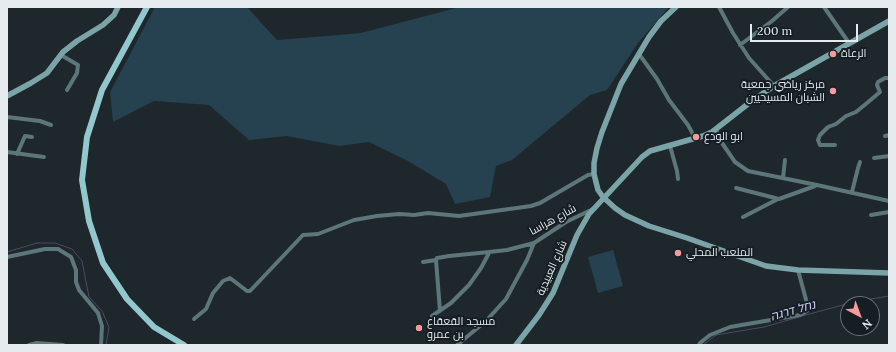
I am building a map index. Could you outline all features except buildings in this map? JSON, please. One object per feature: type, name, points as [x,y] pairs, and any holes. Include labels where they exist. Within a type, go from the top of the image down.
[{"type":"main road","points":[[147,7],[102,90],[86,137],[82,180],[89,222],[103,263],[126,299],[154,327],[184,345]]},
{"type":"street","points":[[7,96],[46,73],[61,55],[77,41],[103,26],[114,15],[118,7]]},
{"type":"street","points":[[676,7],[655,29],[621,84],[602,132],[594,163],[594,174],[598,190],[603,197],[625,215],[649,226],[766,266],[798,270],[889,273]]},
{"type":"street","points":[[719,7],[740,45],[754,65],[774,86]]},
{"type":"street","points":[[740,45],[772,22],[788,7]]},
{"type":"street","points":[[824,7],[849,43]]},
{"type":"street","name":"شارع العبيدية","points":[[516,345],[539,315],[553,293],[577,234],[584,221],[603,197],[650,151],[670,146],[716,130],[748,104],[774,86],[889,21]]},
{"type":"street","points":[[639,54],[657,79],[669,100],[688,125],[695,138]]},
{"type":"street","points":[[61,55],[78,65],[77,74],[66,90]]},
{"type":"street","points":[[835,145],[820,145],[818,140],[820,134],[828,127],[840,122],[868,103],[880,92],[877,85],[878,82],[885,78],[889,78]]},
{"type":"street","points":[[7,117],[40,121],[51,125]]},
{"type":"street","points":[[716,130],[722,143],[740,166],[748,171],[889,201]]},
{"type":"street","points":[[17,154],[25,136],[32,137]]},
{"type":"street","points":[[670,146],[678,180]]},
{"type":"street","points":[[7,152],[29,154],[44,158]]},
{"type":"street","points":[[874,158],[889,156]]},
{"type":"street","points":[[783,178],[785,160]]},
{"type":"street","points":[[852,192],[860,162]]},
{"type":"street","points":[[194,319],[206,308],[213,293],[222,281],[230,278],[247,291],[250,291],[303,235],[318,234],[354,220],[377,216],[428,213],[459,216],[531,206],[540,203],[588,175],[594,174]]},
{"type":"street","points":[[742,217],[779,199],[818,185]]},
{"type":"street","points":[[736,188],[779,199]]},
{"type":"street","name":"شارع هراسا","points":[[423,262],[449,256],[507,250],[534,243],[566,222],[593,209]]},
{"type":"street","points":[[871,215],[889,212]]},
{"type":"street","points":[[457,345],[486,321],[506,299],[527,260],[534,243]]},
{"type":"street","points":[[7,257],[45,249],[58,248],[71,257],[76,270],[76,282],[79,290],[98,314],[102,326],[101,345]]},
{"type":"street","points":[[432,316],[451,303],[469,285],[484,263],[489,252]]},
{"type":"street","points":[[436,260],[440,311]]},
{"type":"street","points":[[699,345],[710,335],[730,327],[800,315],[807,311],[808,307],[798,270]]},
{"type":"street","points":[[29,345],[37,343],[63,345]]},
{"type":"shaded area","points":[[155,7],[247,7],[277,40],[361,33],[460,7],[669,7],[638,43],[607,90],[590,95],[512,160],[496,166],[490,197],[455,204],[446,184],[408,161],[369,142],[339,146],[287,136],[249,140],[209,105],[154,101],[113,122],[110,92]]},
{"type":"shaded area","points":[[613,250],[623,286],[598,293],[588,257]]},
{"type":"waterway","name":"נחל דרגה","points":[[7,125],[8,119]]},
{"type":"waterway","name":"נחל דרגה","points":[[7,252],[37,243],[55,243],[72,249],[82,261],[89,297],[102,311],[109,327],[106,345]]},
{"type":"waterway","name":"נחל דרגה","points":[[802,316],[854,302],[889,296]]},
{"type":"waterway","name":"נחל דרגה","points":[[703,345],[716,335],[764,327],[799,317]]},
{"type":"place","name":"الرعاة","points":[[833,54]]},
{"type":"place","name":"مركز رياضي جمعية الشبان المسيحيين","points":[[833,91]]},
{"type":"place","name":"ابو الودع","points":[[696,137]]},
{"type":"place","name":"الملعب المحلي","points":[[678,253]]},
{"type":"place","name":"مسجد القعقاع بن عمرو","points":[[419,328]]}]
